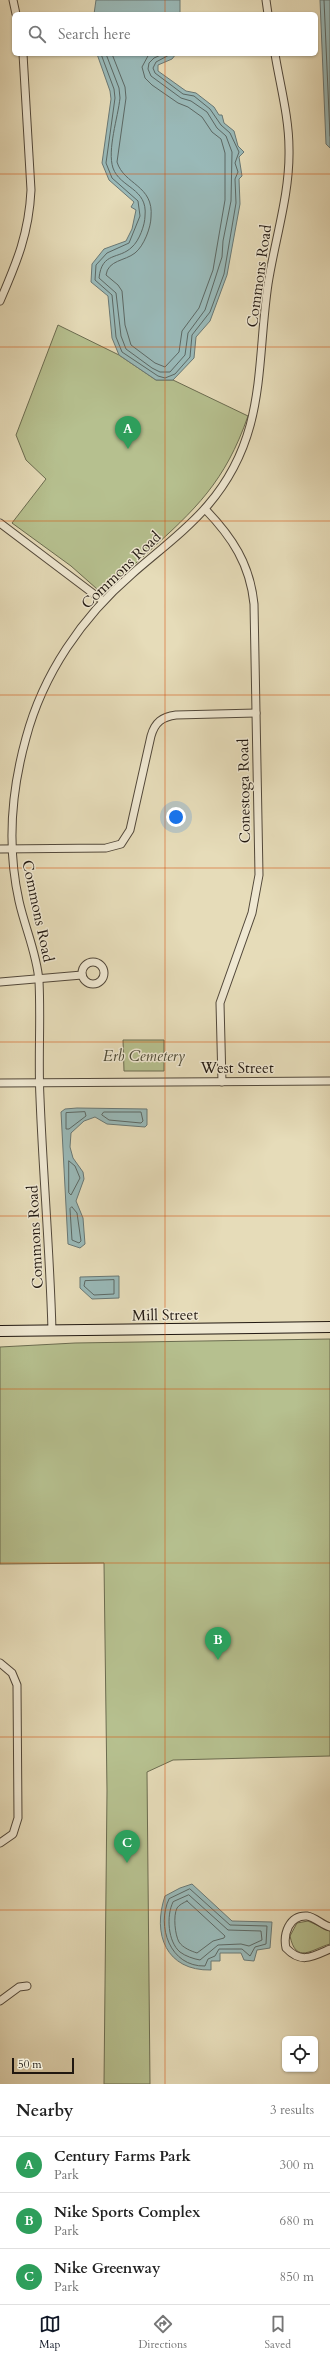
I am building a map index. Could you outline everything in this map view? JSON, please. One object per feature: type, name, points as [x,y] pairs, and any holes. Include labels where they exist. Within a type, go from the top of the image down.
[{"type":"main road","name":"Mill Street","points":[[0,1331],[330,1327]]},
{"type":"street","points":[[13,0],[16,12]]},
{"type":"street","points":[[266,0],[268,12]]},
{"type":"street","points":[[0,301],[21,250],[30,212],[31,190],[23,56]]},
{"type":"street","name":"Commons Road","points":[[52,1331],[39,1083],[39,978],[19,903],[11,848],[16,780],[34,713],[46,686],[65,651],[103,601],[205,509],[228,478],[238,460],[253,420],[258,398],[267,288],[289,161],[288,134],[275,56]]},
{"type":"street","name":"Conestoga Road","points":[[205,509],[234,541],[243,558],[250,580],[254,604],[259,875],[252,913],[220,1003],[222,1082]]},
{"type":"street","points":[[0,523],[103,601]]},
{"type":"street","points":[[0,849],[106,848],[121,844],[130,830],[151,736],[156,723],[164,718],[176,715],[256,714]]},
{"type":"street","points":[[0,982],[82,975]]},
{"type":"street","name":"West Street","points":[[0,1083],[330,1081]]},
{"type":"street","points":[[0,1843],[13,1834],[18,1818],[18,1694],[16,1679],[2,1664]]},
{"type":"street","points":[[330,1927],[307,1916],[297,1918],[285,1930],[284,1939],[286,1948],[299,1958],[308,1959],[330,1950]]},
{"type":"street","points":[[0,2000],[19,1987],[28,1986]]},
{"type":"green space","points":[[58,325],[119,355],[156,380],[173,380],[248,416],[229,459],[219,477],[207,493],[180,523],[120,578],[104,590],[97,589],[71,566],[12,523],[46,479],[26,460],[16,435]]},
{"type":"green space","name":"Erb Cemetery","points":[[123,1040],[164,1040],[164,1071],[124,1071]]},
{"type":"green space","points":[[330,1339],[330,1756],[173,1760],[147,1772],[150,2084],[104,2084],[107,1791],[104,1563],[0,1564],[0,1347],[75,1343]]},
{"type":"green space","points":[[308,1921],[330,1931],[330,1944],[306,1953],[301,1953],[296,1950],[290,1936],[297,1923]]},
{"type":"water","points":[[96,0],[180,0],[180,12],[94,12]]},
{"type":"water","points":[[320,0],[330,0],[330,148],[326,144]]},
{"type":"water","points":[[98,56],[174,56],[172,59],[158,65],[158,71],[186,91],[196,93],[214,107],[219,115],[222,115],[224,123],[234,131],[238,146],[244,152],[239,157],[242,176],[239,179],[240,204],[227,275],[210,321],[196,337],[194,358],[173,380],[156,380],[119,355],[112,338],[108,296],[91,282],[92,264],[104,249],[126,241],[132,229],[136,210],[131,207],[134,202],[109,180],[102,163],[111,99],[110,91]]},
{"type":"water","points":[[65,1109],[147,1109],[147,1125],[145,1127],[107,1124],[95,1117],[84,1121],[71,1133],[70,1147],[73,1158],[83,1172],[84,1179],[76,1201],[83,1218],[85,1244],[80,1248],[68,1244],[61,1112]]},
{"type":"water","points":[[119,1276],[119,1298],[92,1299],[80,1288],[80,1277]]},
{"type":"water","points":[[192,1884],[232,1921],[272,1922],[270,1948],[257,1950],[254,1961],[244,1960],[241,1953],[220,1953],[220,1961],[211,1961],[211,1970],[196,1969],[183,1964],[173,1957],[166,1948],[162,1936],[160,1924],[161,1910],[165,1896],[180,1888]]},
{"type":"place","name":"Century Farms Park","points":[[128,449]]},
{"type":"place","name":"Nike Sports Complex","points":[[218,1660]]},
{"type":"place","name":"Nike Greenway","points":[[127,1863]]}]
